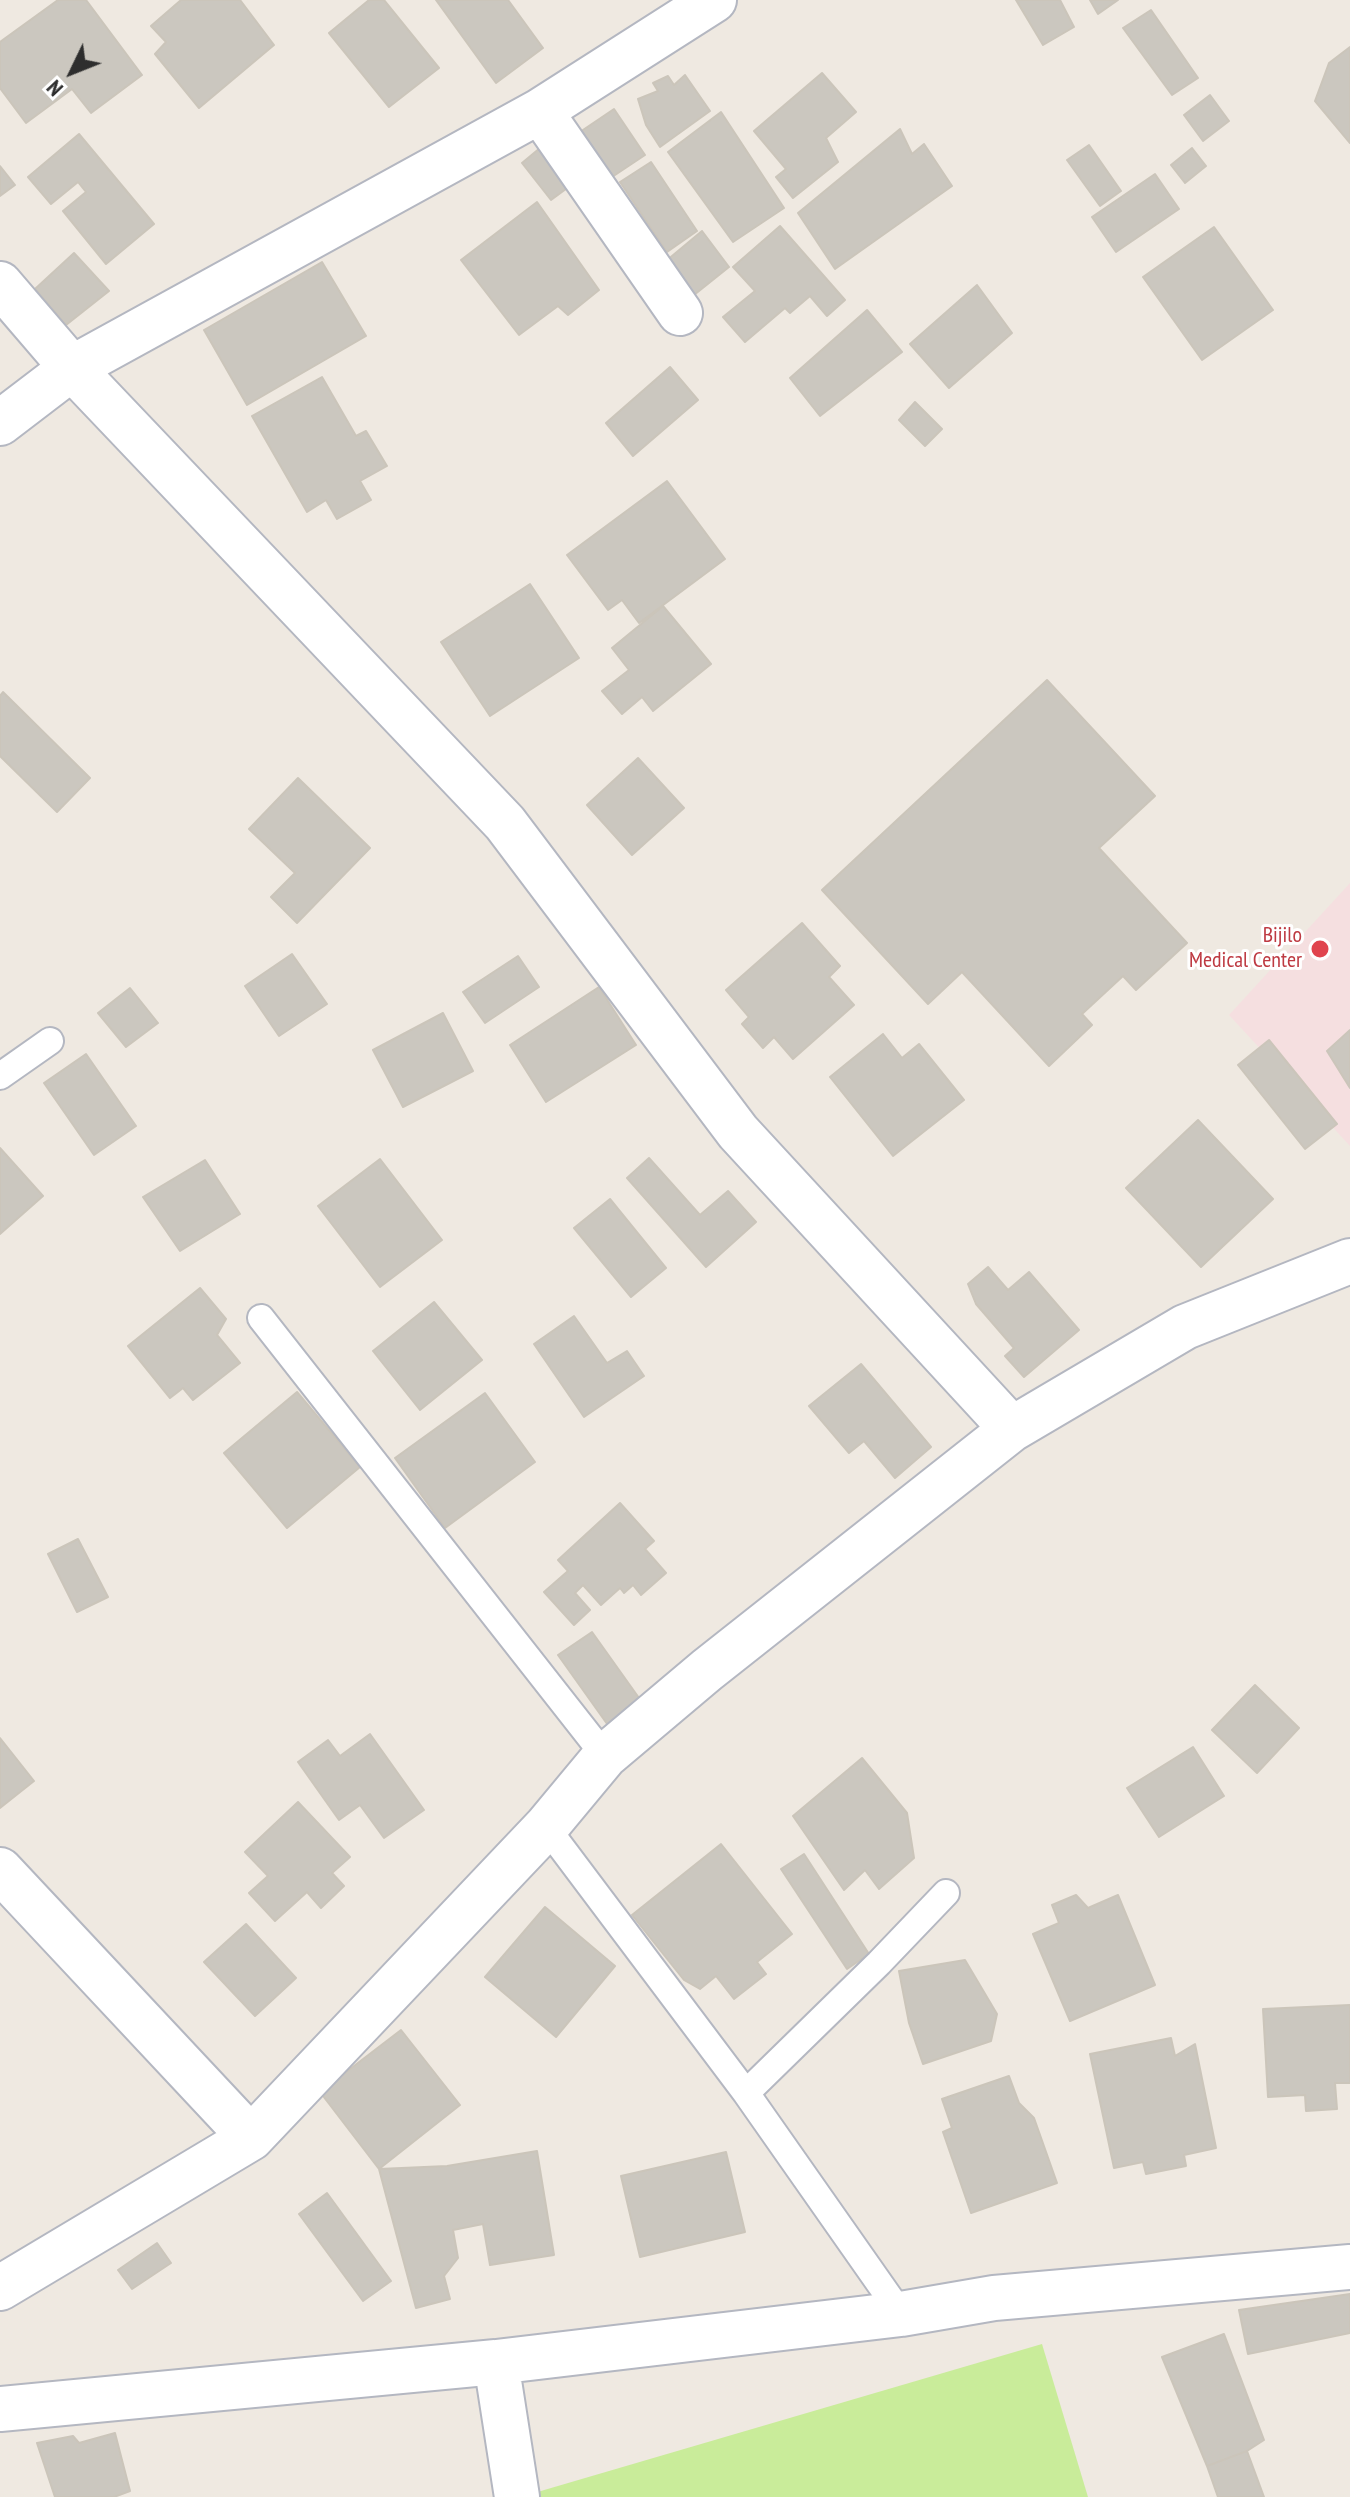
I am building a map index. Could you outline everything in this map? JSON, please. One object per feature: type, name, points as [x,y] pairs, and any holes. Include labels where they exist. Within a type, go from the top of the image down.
[{"type":"street","points":[[0,423],[72,368],[540,111],[714,0]]},
{"type":"street","points":[[540,111],[680,313]]},
{"type":"street","points":[[0,284],[72,368],[505,823],[738,1132],[1012,1429]]},
{"type":"street","points":[[0,2288],[251,2138],[546,1827],[605,1756],[707,1670],[1012,1429],[1185,1327],[1350,1261]]},
{"type":"street","points":[[0,1870],[251,2138]]},
{"type":"street","points":[[5,2396],[496,2362],[901,2314],[994,2298],[1350,2267]]},
{"type":"street","points":[[496,2362],[517,2497]]},
{"type":"lane","points":[[0,1076],[50,1041]]},
{"type":"lane","points":[[261,1318],[605,1756]]},
{"type":"lane","points":[[546,1827],[746,2093],[901,2314]]},
{"type":"lane","points":[[746,2093],[946,1893]]},
{"type":"shaded area","name":"Bijilo Medical Center","points":[[1350,883],[1350,1146],[1229,1015]]},
{"type":"green space","points":[[1042,2344],[1088,2497],[535,2497],[534,2493]]},
{"type":"building","points":[[58,0],[86,0],[142,75],[91,113],[72,89],[26,123],[0,88],[0,42]]},
{"type":"building","points":[[181,0],[240,0],[274,45],[199,108],[155,54],[166,42],[151,26]]},
{"type":"building","points":[[369,0],[384,0],[439,68],[389,107],[329,33]]},
{"type":"building","points":[[436,0],[508,0],[543,48],[496,83]]},
{"type":"building","points":[[1016,0],[1060,0],[1074,27],[1043,45]]},
{"type":"building","points":[[1090,0],[1118,0],[1098,14]]},
{"type":"building","points":[[1151,10],[1198,78],[1172,95],[1123,28]]},
{"type":"building","points":[[1350,47],[1350,143],[1315,101],[1329,63]]},
{"type":"building","points":[[822,73],[856,112],[826,138],[838,162],[793,198],[776,177],[786,169],[754,131]]},
{"type":"building","points":[[685,75],[710,111],[660,147],[646,125],[638,99],[658,91],[653,83],[668,76],[674,85]]},
{"type":"building","points":[[1210,95],[1229,121],[1203,141],[1184,115]]},
{"type":"building","points":[[614,109],[645,155],[609,179],[577,134]]},
{"type":"building","points":[[721,112],[784,208],[733,242],[668,152]]},
{"type":"building","points":[[900,129],[912,154],[924,144],[952,186],[835,269],[798,213]]},
{"type":"building","points":[[79,134],[154,224],[106,264],[63,211],[86,192],[78,182],[51,204],[28,177]]},
{"type":"building","points":[[1089,145],[1121,191],[1100,206],[1067,160]]},
{"type":"building","points":[[540,148],[570,186],[551,200],[522,163]]},
{"type":"building","points":[[1192,148],[1206,166],[1185,183],[1171,165]]},
{"type":"building","points":[[651,162],[697,231],[667,252],[620,182]]},
{"type":"building","points":[[0,166],[15,185],[0,196]]},
{"type":"building","points":[[1155,174],[1179,209],[1116,252],[1092,217]]},
{"type":"building","points":[[537,202],[599,290],[568,315],[558,306],[519,335],[461,260]]},
{"type":"building","points":[[780,226],[845,300],[827,316],[810,296],[790,313],[785,308],[745,342],[723,317],[755,291],[733,267]]},
{"type":"building","points":[[1214,227],[1273,310],[1202,360],[1143,277]]},
{"type":"building","points":[[702,231],[729,267],[694,295],[666,261]]},
{"type":"building","points":[[74,253],[109,291],[66,325],[35,289]]},
{"type":"building","points":[[322,262],[366,336],[247,405],[204,330]]},
{"type":"building","points":[[977,285],[1012,333],[949,388],[910,344]]},
{"type":"building","points":[[867,310],[902,352],[820,416],[790,378]]},
{"type":"building","points":[[670,367],[698,400],[633,456],[606,423]]},
{"type":"building","points":[[322,377],[356,436],[366,431],[387,466],[360,481],[371,500],[337,519],[326,500],[307,512],[252,416]]},
{"type":"building","points":[[915,402],[942,429],[925,446],[899,420]]},
{"type":"building","points":[[667,481],[725,559],[639,623],[622,600],[608,610],[567,555]]},
{"type":"building","points":[[530,584],[579,658],[490,716],[441,642]]},
{"type":"building","points":[[663,606],[711,664],[653,711],[642,697],[622,714],[602,691],[629,670],[612,648]]},
{"type":"building","points":[[1047,680],[1155,796],[1099,848],[1187,943],[1136,990],[1123,976],[1082,1014],[1092,1025],[1049,1066],[962,972],[928,1004],[822,890]]},
{"type":"building","points":[[3,692],[90,778],[57,812],[0,756],[0,696]]},
{"type":"building","points":[[638,758],[684,808],[632,855],[587,805]]},
{"type":"building","points":[[298,778],[370,848],[297,923],[271,897],[295,873],[249,829]]},
{"type":"building","points":[[802,923],[840,966],[829,977],[854,1005],[793,1059],[774,1037],[763,1048],[742,1024],[749,1017],[726,990]]},
{"type":"building","points":[[292,954],[327,1004],[279,1036],[245,986]]},
{"type":"building","points":[[518,956],[539,987],[485,1023],[463,992]]},
{"type":"building","points":[[599,987],[636,1045],[546,1102],[510,1045]]},
{"type":"building","points":[[130,988],[158,1023],[126,1047],[98,1013]]},
{"type":"building","points":[[443,1013],[473,1071],[403,1107],[373,1050]]},
{"type":"building","points":[[1350,1030],[1350,1088],[1327,1051]]},
{"type":"building","points":[[883,1034],[902,1058],[919,1044],[964,1100],[893,1156],[830,1077]]},
{"type":"building","points":[[1269,1040],[1337,1124],[1305,1149],[1238,1065]]},
{"type":"building","points":[[86,1054],[136,1126],[94,1155],[44,1083]]},
{"type":"building","points":[[1198,1120],[1273,1199],[1201,1267],[1126,1188]]},
{"type":"building","points":[[0,1148],[43,1196],[0,1234]]},
{"type":"building","points":[[649,1158],[700,1215],[728,1191],[756,1222],[706,1267],[627,1178]]},
{"type":"building","points":[[380,1159],[442,1240],[380,1287],[318,1206]]},
{"type":"building","points":[[205,1160],[240,1214],[180,1251],[143,1197]]},
{"type":"building","points":[[610,1199],[666,1268],[631,1297],[574,1228]]},
{"type":"building","points":[[988,1267],[1008,1290],[1029,1272],[1079,1330],[1024,1377],[1005,1356],[1014,1348],[976,1304],[968,1284]]},
{"type":"building","points":[[200,1288],[226,1319],[217,1335],[240,1363],[193,1400],[183,1388],[170,1398],[128,1346]]},
{"type":"building","points":[[434,1302],[482,1360],[420,1410],[373,1351]]},
{"type":"building","points":[[574,1316],[607,1363],[627,1351],[644,1376],[584,1417],[534,1344]]},
{"type":"building","points":[[861,1364],[931,1447],[895,1478],[864,1441],[849,1453],[809,1406]]},
{"type":"building","points":[[297,1392],[360,1467],[287,1528],[224,1453]]},
{"type":"building","points":[[485,1393],[535,1462],[445,1528],[395,1458]]},
{"type":"building","points":[[620,1503],[654,1541],[645,1549],[666,1573],[641,1595],[633,1585],[624,1593],[620,1588],[601,1605],[583,1585],[575,1593],[590,1610],[574,1625],[544,1592],[568,1571],[558,1560]]},
{"type":"building","points":[[78,1539],[108,1597],[77,1612],[48,1554]]},
{"type":"building","points":[[592,1632],[644,1705],[610,1728],[558,1655]]},
{"type":"building","points":[[1255,1685],[1299,1728],[1257,1773],[1212,1730]]},
{"type":"building","points":[[370,1734],[424,1810],[384,1838],[360,1805],[339,1820],[298,1762],[328,1740],[340,1756]]},
{"type":"building","points":[[0,1738],[34,1781],[0,1808]]},
{"type":"building","points":[[1193,1747],[1224,1796],[1159,1837],[1127,1788]]},
{"type":"building","points":[[862,1758],[907,1813],[914,1858],[879,1889],[865,1870],[844,1890],[793,1816]]},
{"type":"building","points":[[298,1802],[350,1857],[332,1873],[344,1886],[321,1908],[307,1892],[275,1921],[249,1893],[268,1876],[245,1852]]},
{"type":"building","points":[[721,1844],[792,1934],[757,1962],[766,1974],[734,1999],[716,1976],[700,1989],[684,1980],[632,1915]]},
{"type":"building","points":[[804,1854],[869,1954],[847,1969],[781,1869]]},
{"type":"building","points":[[1076,1895],[1088,1908],[1118,1895],[1155,1985],[1070,2021],[1033,1934],[1059,1923],[1052,1905]]},
{"type":"building","points":[[545,1907],[615,1966],[556,2037],[485,1977]]},
{"type":"building","points":[[246,1924],[296,1978],[255,2016],[204,1962]]},
{"type":"building","points":[[965,1960],[997,2014],[991,2041],[923,2064],[909,2023],[899,1971]]},
{"type":"building","points":[[1350,2005],[1350,2083],[1335,2083],[1337,2109],[1306,2111],[1305,2095],[1268,2097],[1263,2009]]},
{"type":"building","points":[[401,2030],[460,2105],[379,2169],[320,2092]]},
{"type":"building","points":[[1171,2038],[1175,2056],[1195,2044],[1216,2148],[1184,2155],[1186,2166],[1146,2174],[1143,2162],[1114,2168],[1090,2054]]},
{"type":"building","points":[[1009,2076],[1019,2103],[1034,2118],[1057,2183],[971,2213],[943,2132],[952,2128],[942,2099]]},
{"type":"building","points":[[537,2151],[554,2255],[490,2265],[483,2224],[453,2230],[458,2258],[444,2276],[450,2299],[416,2308],[379,2169],[447,2166]]},
{"type":"building","points":[[726,2152],[745,2232],[640,2257],[621,2176]]},
{"type":"building","points":[[327,2193],[391,2281],[363,2301],[299,2214]]},
{"type":"building","points":[[157,2243],[171,2263],[132,2289],[118,2270]]},
{"type":"building","points":[[1350,2294],[1350,2333],[1248,2354],[1239,2310]]},
{"type":"building","points":[[1224,2334],[1264,2440],[1247,2451],[1207,2466],[1162,2357]]},
{"type":"building","points":[[115,2433],[130,2491],[114,2497],[55,2497],[37,2443],[73,2436],[79,2443]]},
{"type":"building","points":[[1247,2451],[1264,2497],[1218,2497],[1207,2466]]},
{"type":"place","name":"Bijilo Medical Center","points":[[1320,949]]}]
